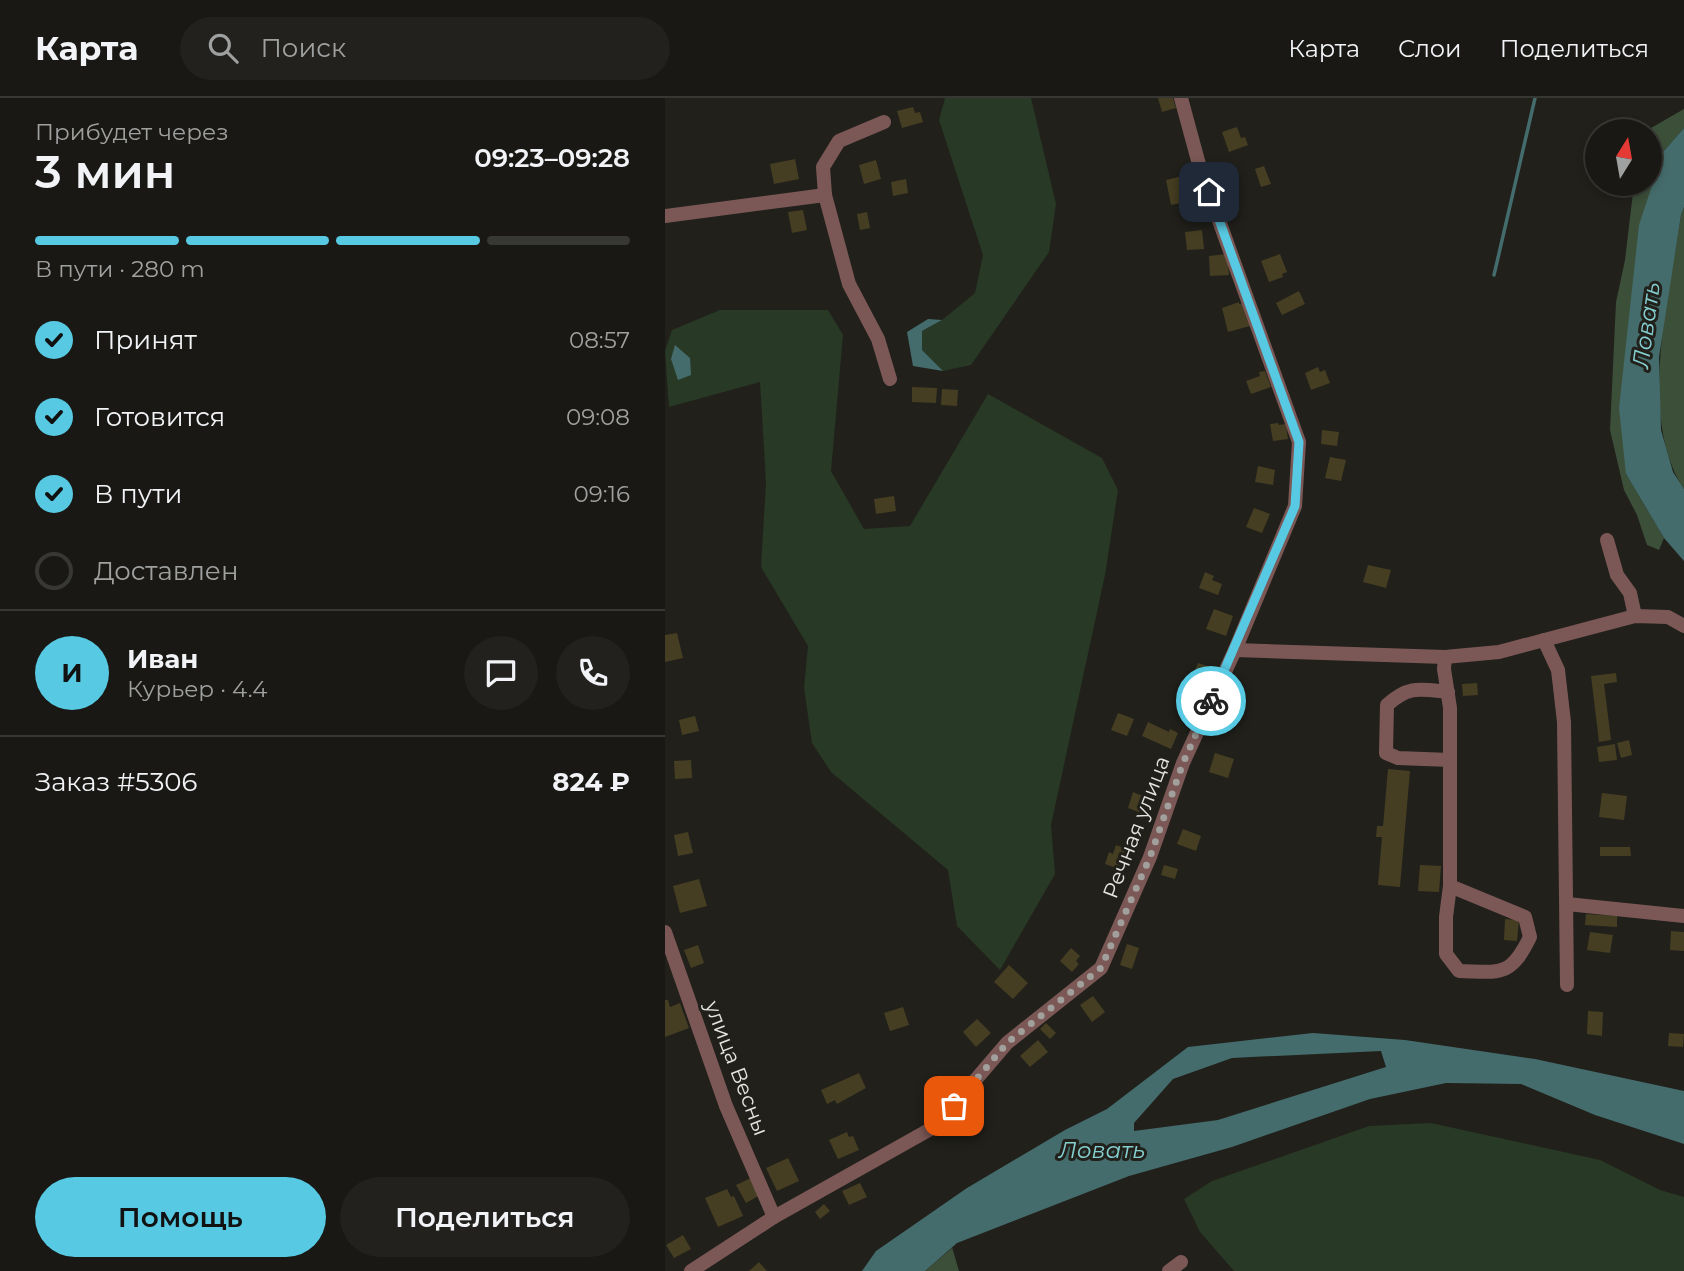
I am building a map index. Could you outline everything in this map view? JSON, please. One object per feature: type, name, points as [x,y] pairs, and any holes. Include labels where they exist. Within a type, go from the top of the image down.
[{"type":"street","name":"Речная улица","points":[[699,1269],[775,1217],[936,1126],[1007,1043],[1101,968],[1150,857],[1183,763],[1235,650],[1295,506],[1299,442],[1200,167],[1181,98]]},
{"type":"street","points":[[884,122],[839,141],[823,167],[825,195],[849,284],[878,339],[890,379]]},
{"type":"street","points":[[665,216],[825,195]]},
{"type":"street","points":[[1607,540],[1617,575],[1630,593],[1636,616]]},
{"type":"street","points":[[1235,650],[1445,657],[1499,652],[1636,616],[1668,617],[1684,626]]},
{"type":"street","points":[[1544,640],[1558,670],[1565,722],[1567,985]]},
{"type":"street","points":[[1445,657],[1450,760],[1450,886],[1446,917],[1446,954],[1459,971],[1500,972],[1521,957],[1530,937],[1525,917],[1450,886]]},
{"type":"street","points":[[1448,692],[1420,689],[1400,693],[1387,705],[1385,726],[1386,753],[1398,758],[1450,760]]},
{"type":"street","points":[[1567,904],[1684,916]]},
{"type":"street","name":"улица Весны","points":[[665,932],[726,1106],[775,1217]]},
{"type":"street","points":[[1169,1271],[1181,1262]]},
{"type":"green space","points":[[945,98],[1031,98],[1056,204],[1049,252],[971,365],[943,371],[922,350],[922,331],[942,320],[975,293],[983,255],[939,120]]},
{"type":"green space","points":[[1684,109],[1684,128],[1663,152],[1663,121]]},
{"type":"green space","points":[[1633,196],[1658,196],[1626,474],[1664,538],[1659,550],[1647,545],[1637,515],[1624,490],[1610,430],[1616,302],[1625,260]]},
{"type":"green space","points":[[1684,207],[1684,489],[1670,460],[1662,427],[1659,392],[1664,318]]},
{"type":"green space","points":[[720,310],[828,310],[843,335],[831,471],[864,529],[910,526],[988,394],[1102,458],[1118,490],[1105,575],[1051,825],[1055,874],[1000,970],[957,926],[948,870],[831,772],[812,743],[804,688],[808,646],[761,567],[766,482],[760,382],[669,407],[665,351],[672,330]]},
{"type":"green space","points":[[1431,1123],[1600,1160],[1660,1190],[1684,1197],[1684,1271],[1234,1271],[1200,1232],[1184,1199],[1212,1181],[1369,1126]]},
{"type":"green space","points":[[952,1248],[959,1271],[925,1271]]},
{"type":"water","name":"Ловать","points":[[1684,128],[1684,207],[1659,357],[1661,430],[1673,472],[1684,489],[1684,561],[1664,538],[1626,474],[1619,408],[1639,225],[1649,196],[1663,196],[1663,152]]},
{"type":"water","points":[[928,319],[942,320],[922,331],[922,350],[943,371],[913,366],[907,332]]},
{"type":"water","points":[[675,345],[690,358],[691,375],[678,380],[671,359]]},
{"type":"water","name":"Ловать","points":[[1313,1033],[1405,1040],[1535,1059],[1684,1091],[1684,1144],[1595,1115],[1521,1084],[1446,1083],[1370,1099],[1232,1147],[1129,1176],[957,1243],[925,1271],[862,1271],[876,1251],[967,1188],[1065,1130],[1107,1109],[1188,1047]],"holes":[[[1381,1051],[1386,1067],[1218,1120],[1134,1131],[1134,1123],[1173,1079],[1232,1058]]]},
{"type":"building","points":[[1158,98],[1173,98],[1176,108],[1162,112]]},
{"type":"building","points":[[913,107],[915,113],[920,112],[923,122],[902,128],[897,111]]},
{"type":"building","points":[[1237,127],[1241,138],[1245,137],[1248,145],[1229,152],[1222,132]]},
{"type":"building","points":[[795,159],[799,179],[774,184],[770,164]]},
{"type":"building","points":[[876,160],[881,179],[864,184],[859,165]]},
{"type":"building","points":[[1264,166],[1271,184],[1261,187],[1255,169]]},
{"type":"building","points":[[1187,175],[1192,201],[1171,205],[1166,180]]},
{"type":"building","points":[[906,179],[908,193],[893,196],[891,182]]},
{"type":"building","points":[[803,210],[807,230],[792,233],[788,212]]},
{"type":"building","points":[[867,212],[870,228],[860,230],[857,214]]},
{"type":"building","points":[[1202,230],[1204,249],[1187,250],[1185,232]]},
{"type":"building","points":[[1227,254],[1229,275],[1210,276],[1209,256]]},
{"type":"building","points":[[1280,254],[1287,272],[1282,274],[1283,277],[1269,282],[1261,261]]},
{"type":"building","points":[[1299,291],[1305,304],[1282,315],[1276,303]]},
{"type":"building","points":[[1239,302],[1245,303],[1250,326],[1228,332],[1222,308]]},
{"type":"building","points":[[1318,367],[1320,372],[1325,370],[1330,383],[1311,390],[1305,373]]},
{"type":"building","points":[[1265,371],[1271,387],[1251,394],[1246,381]]},
{"type":"building","points":[[912,387],[937,388],[936,403],[912,402]]},
{"type":"building","points":[[942,389],[958,390],[957,406],[941,405]]},
{"type":"building","points":[[1270,424],[1286,424],[1288,439],[1273,441]]},
{"type":"building","points":[[1322,430],[1339,432],[1337,446],[1321,444]]},
{"type":"building","points":[[1330,457],[1346,460],[1341,481],[1325,478]]},
{"type":"building","points":[[1258,466],[1275,470],[1273,485],[1255,482]]},
{"type":"building","points":[[894,496],[896,511],[876,514],[874,499]]},
{"type":"building","points":[[1254,508],[1270,514],[1262,533],[1246,527]]},
{"type":"building","points":[[1368,565],[1391,570],[1386,588],[1363,582]]},
{"type":"building","points":[[1205,572],[1214,576],[1212,580],[1222,584],[1218,595],[1199,588]]},
{"type":"building","points":[[1214,609],[1233,616],[1226,636],[1206,629]]},
{"type":"building","points":[[677,633],[683,658],[665,662],[665,635]]},
{"type":"building","points":[[1198,663],[1211,667],[1201,693],[1188,687]]},
{"type":"building","points":[[1616,673],[1617,682],[1604,684],[1611,740],[1599,742],[1591,676]]},
{"type":"building","points":[[1477,683],[1478,695],[1463,696],[1462,684]]},
{"type":"building","points":[[1223,703],[1243,711],[1231,729],[1215,722]]},
{"type":"building","points":[[1118,713],[1134,719],[1127,736],[1111,730]]},
{"type":"building","points":[[695,716],[699,731],[682,735],[679,720]]},
{"type":"building","points":[[1148,722],[1169,732],[1170,729],[1178,733],[1171,749],[1142,736]]},
{"type":"building","points":[[1629,740],[1632,755],[1621,758],[1617,743]]},
{"type":"building","points":[[1615,744],[1617,760],[1599,762],[1597,747]]},
{"type":"building","points":[[1215,753],[1234,759],[1228,778],[1209,772]]},
{"type":"building","points":[[691,760],[692,778],[675,779],[674,761]]},
{"type":"building","points":[[1388,769],[1410,771],[1400,887],[1378,885],[1382,837],[1376,837],[1377,826],[1383,826]]},
{"type":"building","points":[[1133,792],[1150,799],[1144,814],[1128,808]]},
{"type":"building","points":[[1602,793],[1627,796],[1624,820],[1599,817]]},
{"type":"building","points":[[1183,829],[1201,836],[1196,851],[1177,844]]},
{"type":"building","points":[[688,832],[693,853],[678,856],[674,835]]},
{"type":"building","points":[[1116,845],[1132,851],[1125,871],[1105,864],[1109,852],[1113,854]]},
{"type":"building","points":[[1600,847],[1630,847],[1631,856],[1600,856]]},
{"type":"building","points":[[1164,865],[1178,869],[1175,879],[1161,875]]},
{"type":"building","points":[[1420,865],[1441,866],[1439,892],[1418,891]]},
{"type":"building","points":[[699,879],[707,906],[680,913],[673,886]]},
{"type":"building","points":[[1586,914],[1617,916],[1617,927],[1585,925]]},
{"type":"building","points":[[1505,919],[1519,920],[1517,941],[1504,940]]},
{"type":"building","points":[[1671,931],[1684,932],[1684,951],[1670,950]]},
{"type":"building","points":[[1590,932],[1613,935],[1610,953],[1587,950]]},
{"type":"building","points":[[1127,944],[1139,948],[1132,969],[1120,965]]},
{"type":"building","points":[[698,945],[704,963],[691,968],[684,950]]},
{"type":"building","points":[[1071,948],[1080,956],[1076,961],[1079,964],[1072,972],[1060,961]]},
{"type":"building","points":[[1009,965],[1028,983],[1013,999],[994,982]]},
{"type":"building","points":[[1093,996],[1105,1012],[1092,1022],[1080,1005]]},
{"type":"building","points":[[665,1000],[668,1000],[670,1007],[680,1003],[689,1028],[665,1037]]},
{"type":"building","points":[[903,1007],[909,1025],[890,1031],[884,1013]]},
{"type":"building","points":[[1588,1011],[1603,1012],[1602,1036],[1587,1034]]},
{"type":"building","points":[[977,1019],[991,1033],[976,1047],[963,1032]]},
{"type":"building","points":[[1046,1023],[1056,1033],[1050,1039],[1040,1029]]},
{"type":"building","points":[[1669,1033],[1684,1034],[1683,1047],[1668,1046]]},
{"type":"building","points":[[1038,1040],[1048,1052],[1030,1067],[1020,1056]]},
{"type":"building","points":[[859,1073],[866,1088],[837,1104],[835,1100],[827,1104],[821,1090]]},
{"type":"building","points":[[847,1132],[849,1137],[853,1136],[859,1150],[838,1159],[829,1140]]},
{"type":"building","points":[[788,1158],[799,1181],[777,1191],[766,1168]]},
{"type":"building","points":[[753,1177],[762,1194],[746,1203],[736,1185]]},
{"type":"building","points":[[860,1183],[867,1197],[849,1205],[842,1191]]},
{"type":"building","points":[[727,1189],[731,1197],[734,1196],[743,1216],[718,1227],[705,1198]]},
{"type":"building","points":[[824,1204],[830,1211],[820,1219],[815,1212]]},
{"type":"building","points":[[683,1235],[691,1249],[674,1258],[666,1245]]},
{"type":"building","points":[[759,1262],[767,1271],[749,1271]]},
{"type":"waterway","points":[[1494,275],[1535,98]]},
{"type":"way so far","points":[[954,1106],[1007,1043],[1101,968],[1150,857],[1183,763],[1211,701]]},
{"type":"route","points":[[1209,192],[1299,442],[1295,506],[1211,701]]}]
